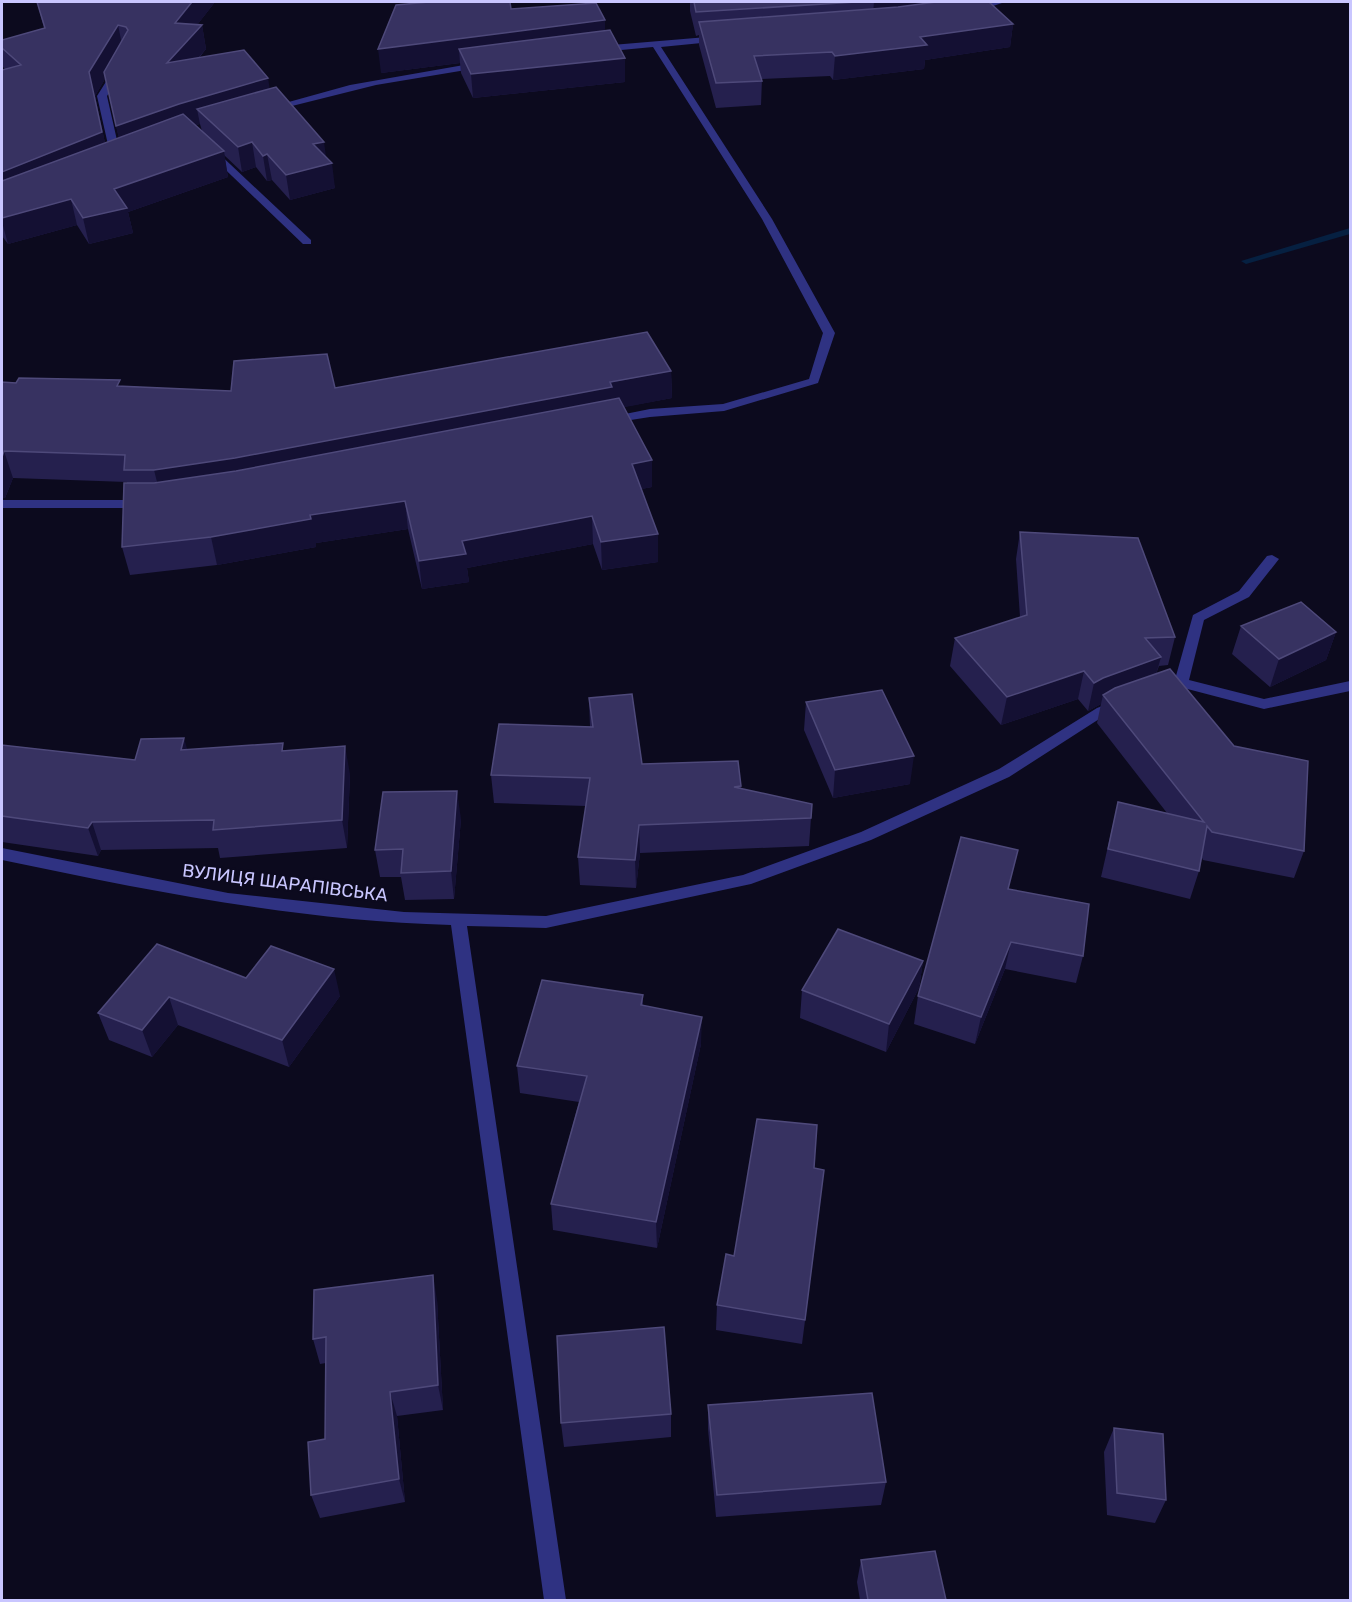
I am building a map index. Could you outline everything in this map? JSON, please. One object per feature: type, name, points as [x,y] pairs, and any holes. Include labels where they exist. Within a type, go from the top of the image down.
[{"type":"street","points":[[962,13],[1000,2]]},
{"type":"street","points":[[586,50],[728,38]]},
{"type":"street","points":[[591,424],[650,412],[724,407],[814,381],[830,333],[767,219],[655,44]]},
{"type":"street","points":[[122,61],[102,96],[112,162],[127,156]]},
{"type":"street","points":[[260,111],[330,91],[409,75],[492,63]]},
{"type":"street","points":[[200,141],[308,242]]},
{"type":"street","points":[[2,504],[150,504]]},
{"type":"street","points":[[1272,559],[1244,594],[1198,618],[1176,685],[1264,704],[1350,686]]},
{"type":"street","name":"ВУЛИЦЯ ШАРАПІВСЬКА","points":[[2,854],[228,899],[404,918],[546,922],[745,880],[866,836],[1004,773],[1102,711],[1132,701]]},
{"type":"street","points":[[458,920],[555,1600]]},
{"type":"building","points":[[37,2],[192,2],[175,23],[202,25],[167,63],[244,50],[268,78],[179,104],[116,126],[104,72],[128,30],[118,25],[89,72],[102,132],[2,172],[2,70],[21,65],[2,48],[2,40],[45,28]]},
{"type":"building","points":[[429,2],[510,2],[511,9],[596,3],[605,20],[378,49],[396,5]]},
{"type":"building","points":[[694,2],[856,2],[696,12]]},
{"type":"building","points":[[936,2],[989,2],[1013,24],[920,37],[927,45],[835,56],[832,52],[754,56],[762,81],[716,83],[699,22],[898,7]]},
{"type":"building","points":[[610,30],[625,58],[471,74],[459,49]]},
{"type":"building","points":[[276,87],[324,142],[313,144],[332,163],[286,175],[267,154],[263,156],[252,142],[238,147],[197,109]]},
{"type":"building","points":[[183,114],[224,151],[114,189],[127,208],[83,218],[71,199],[2,218],[2,181]]},
{"type":"building","points":[[647,332],[671,371],[610,382],[612,387],[235,458],[154,470],[124,470],[125,455],[4,451],[2,457],[2,382],[16,383],[19,378],[120,380],[117,386],[231,391],[234,361],[327,354],[335,388]]},
{"type":"building","points":[[619,398],[652,460],[632,464],[658,534],[601,542],[592,516],[462,541],[466,554],[419,561],[405,501],[310,515],[311,519],[211,537],[122,547],[124,483],[154,483],[236,471]]},
{"type":"building","points":[[1020,532],[1138,538],[1175,637],[1145,638],[1161,657],[1094,683],[1084,671],[1007,697],[955,638],[1027,615]]},
{"type":"building","points":[[1301,602],[1336,632],[1279,659],[1241,626]]},
{"type":"building","points":[[1170,669],[1234,746],[1308,761],[1304,851],[1212,832],[1207,826],[1199,871],[1108,849],[1118,802],[1204,822],[1103,695],[1115,688]]},
{"type":"building","points":[[882,690],[914,756],[835,770],[806,702]]},
{"type":"building","points":[[632,694],[642,764],[738,761],[741,786],[734,787],[812,804],[811,818],[639,825],[635,860],[578,857],[590,778],[491,775],[499,724],[593,727],[589,698]]},
{"type":"building","points":[[184,738],[181,750],[283,743],[282,751],[345,746],[342,820],[213,830],[214,820],[92,822],[88,828],[2,816],[2,745],[135,760],[141,739]]},
{"type":"building","points":[[457,791],[451,871],[401,873],[403,849],[375,850],[383,792]]},
{"type":"building","points":[[961,837],[1018,850],[1008,889],[1089,904],[1083,956],[1011,942],[981,1017],[918,996]]},
{"type":"building","points":[[838,929],[923,961],[889,1024],[802,990]]},
{"type":"building","points":[[157,944],[246,978],[271,946],[334,969],[282,1040],[169,997],[142,1030],[98,1013]]},
{"type":"building","points":[[542,980],[643,995],[641,1005],[702,1017],[656,1222],[551,1204],[587,1076],[517,1066]]},
{"type":"building","points":[[757,1119],[817,1125],[814,1168],[824,1170],[805,1320],[717,1305],[726,1254],[734,1256]]},
{"type":"building","points":[[433,1275],[438,1385],[390,1392],[399,1479],[311,1495],[308,1442],[325,1439],[326,1337],[313,1339],[314,1290]]},
{"type":"building","points":[[664,1327],[671,1414],[561,1423],[557,1336]]},
{"type":"building","points":[[872,1393],[886,1482],[717,1495],[708,1405]]},
{"type":"building","points":[[1114,1428],[1163,1434],[1166,1500],[1117,1493]]},
{"type":"building","points":[[935,1551],[946,1600],[868,1600],[861,1560]]},
{"type":"waterway","points":[[1246,261],[1350,231]]}]
